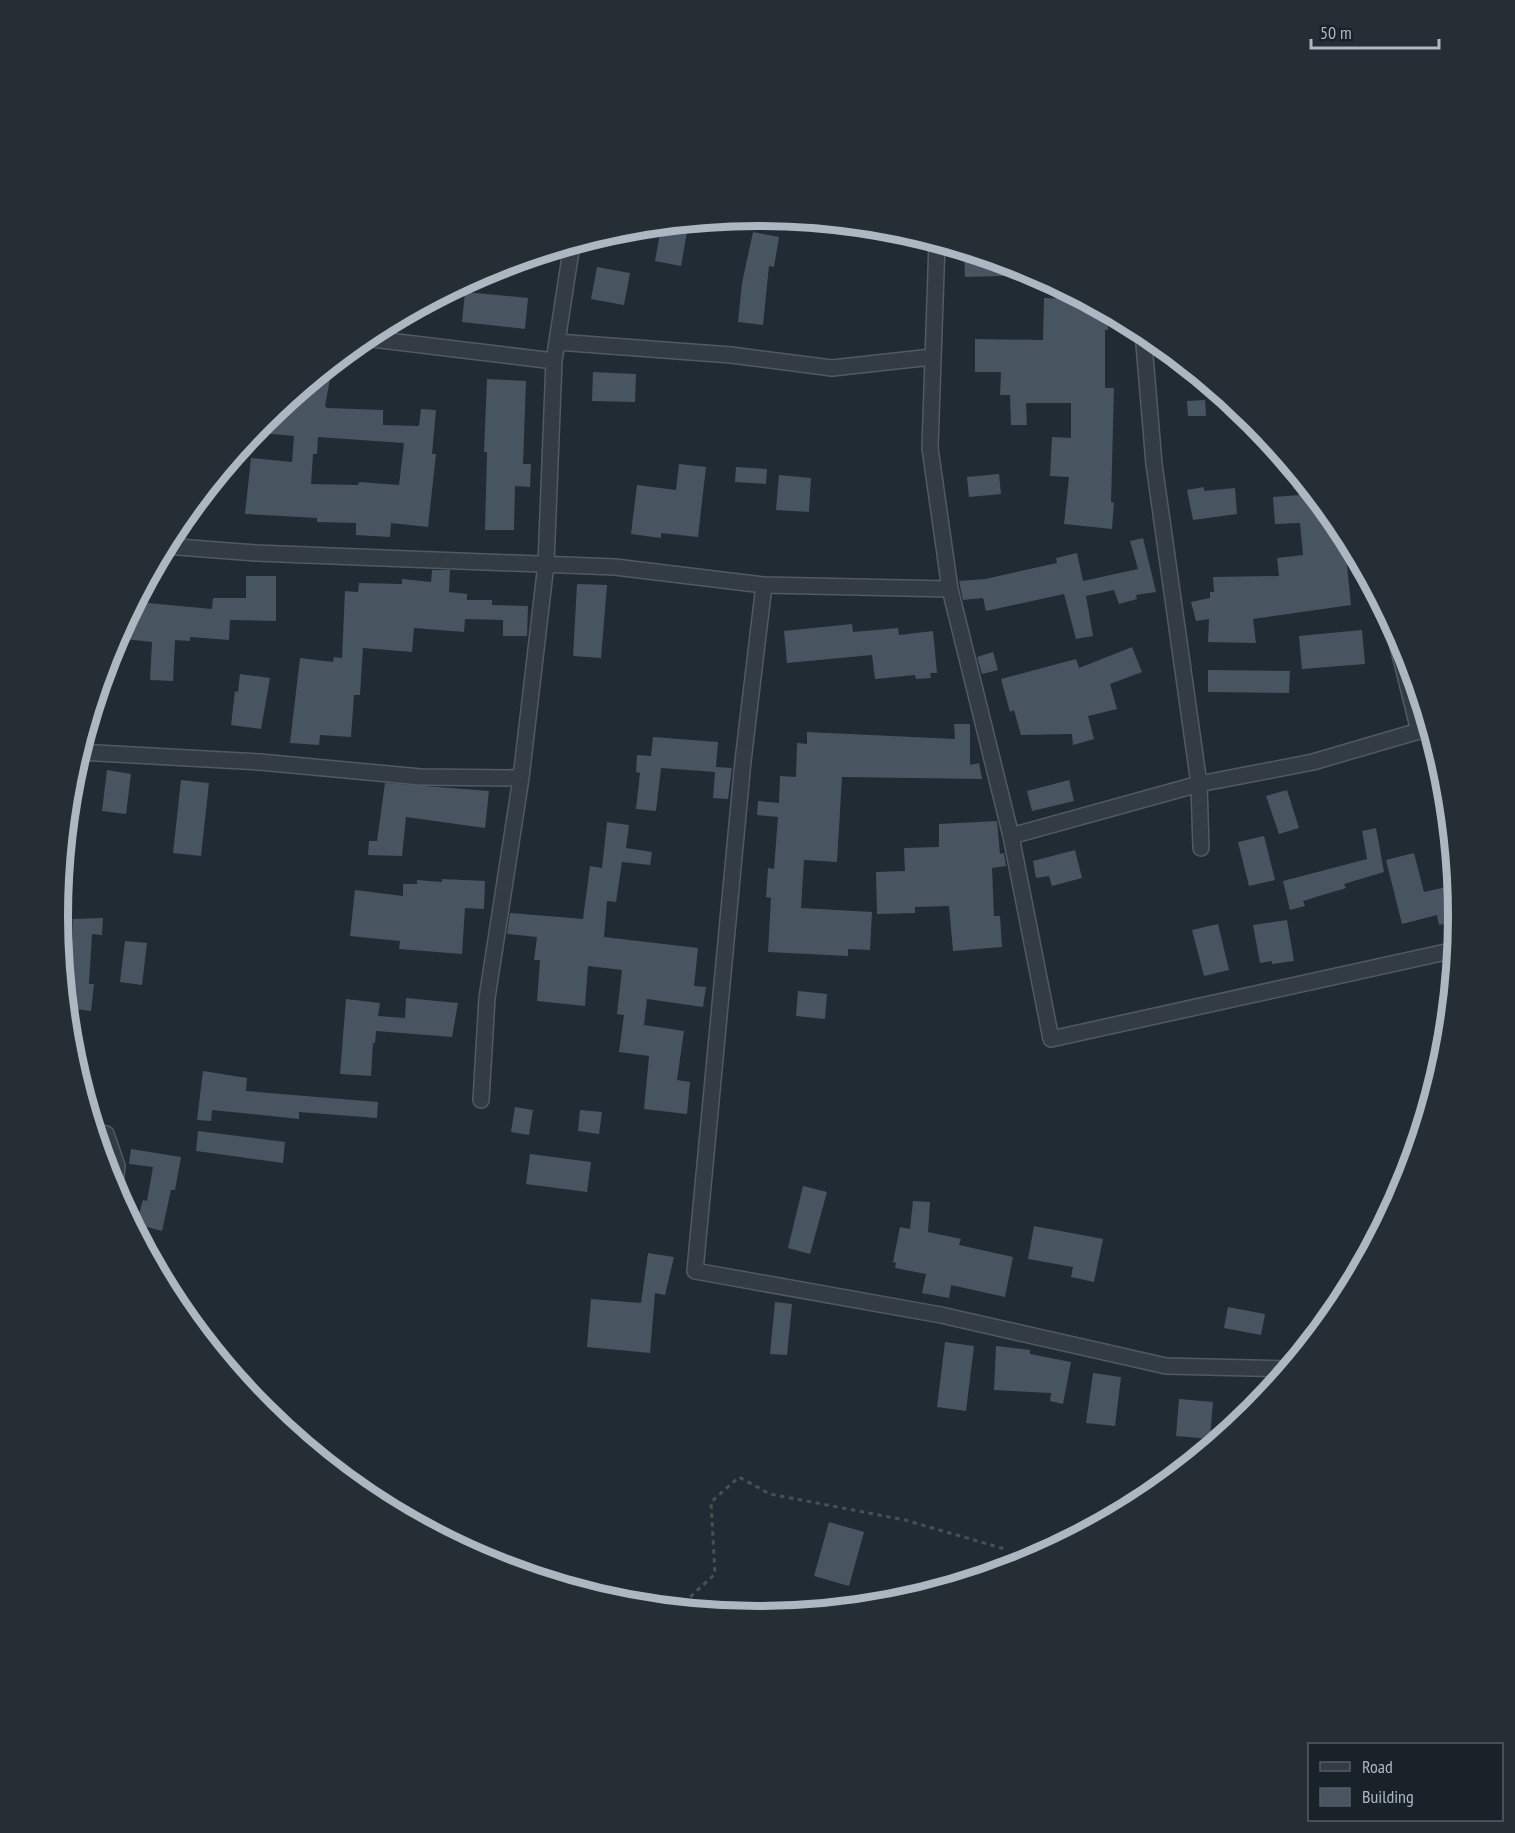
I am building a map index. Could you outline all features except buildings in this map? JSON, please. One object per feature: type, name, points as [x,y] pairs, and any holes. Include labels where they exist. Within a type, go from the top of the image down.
[{"type":"street","points":[[937,250],[930,448],[950,589],[1011,836],[1051,1039],[1446,952]]},
{"type":"street","points":[[481,1100],[487,998],[521,778],[546,564],[554,361],[571,253]]},
{"type":"street","points":[[379,340],[554,361]]},
{"type":"street","points":[[557,342],[731,355],[832,368],[932,357]]},
{"type":"street","points":[[1144,345],[1154,464],[1199,784],[1201,849]]},
{"type":"street","points":[[175,547],[268,553],[615,567],[764,585],[950,589]]},
{"type":"street","points":[[764,585],[743,761],[696,1271],[940,1316],[1166,1366],[1278,1369]]},
{"type":"street","points":[[1011,836],[1199,784],[1313,762],[1422,732]]},
{"type":"street","points":[[88,752],[260,762],[421,777],[521,778]]},
{"type":"street","points":[[103,1133],[106,1134],[117,1166],[116,1171]]},
{"type":"path","points":[[684,1603],[715,1574],[711,1502],[739,1477],[770,1494],[905,1520],[1005,1549]]}]
